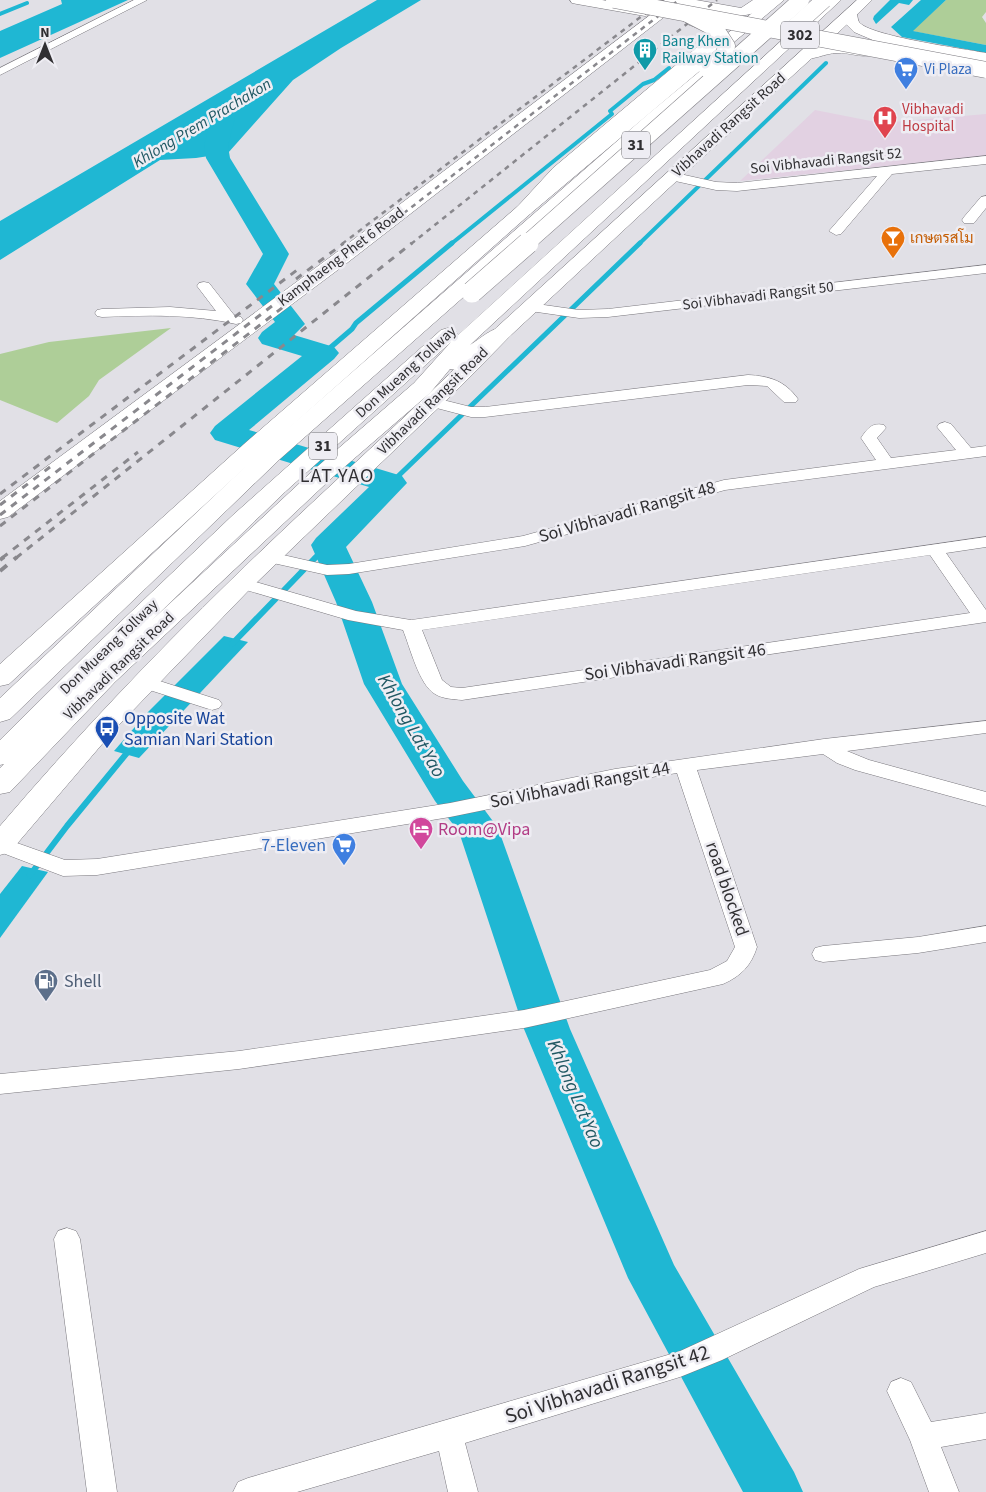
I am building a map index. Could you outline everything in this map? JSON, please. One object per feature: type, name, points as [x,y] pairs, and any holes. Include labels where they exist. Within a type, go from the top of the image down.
[{"type":"main road","points":[[578,0],[600,2],[612,0]]},
{"type":"main road","points":[[524,210],[559,172],[715,40],[717,35],[713,29],[704,24],[651,7],[578,0]]},
{"type":"main road","name":"302","points":[[612,0],[679,4],[986,70]]},
{"type":"main road","points":[[679,4],[741,12],[750,10],[762,0]]},
{"type":"main road","name":"31","points":[[0,713],[269,445],[410,310],[524,210],[777,0]]},
{"type":"main road","name":"31","points":[[0,678],[269,445],[390,351],[653,119],[794,0]]},
{"type":"main road","name":"Don Mueang Tollway","points":[[0,726],[264,478],[801,0]]},
{"type":"main road","name":"Don Mueang Tollway","points":[[0,756],[85,669],[278,486],[824,0]]},
{"type":"main road","name":"Vibhavadi Rangsit Road","points":[[0,785],[106,676],[347,468],[427,395],[471,332],[834,0]]},
{"type":"main road","name":"Vibhavadi Rangsit Road","points":[[427,395],[452,384],[503,332],[865,0]]},
{"type":"main road","points":[[472,292],[576,187],[723,54],[727,46],[724,36],[717,28],[679,4]]},
{"type":"main road","name":"Kamphaeng Phet 6 Road","points":[[0,512],[651,7],[679,4]]},
{"type":"main road","name":"302","points":[[651,7],[986,64]]},
{"type":"main road","points":[[850,14],[852,23],[878,46],[986,74]]},
{"type":"main road","points":[[807,55],[837,48],[878,46],[986,58]]},
{"type":"main road","name":"Kamphaeng Phet 6 Road","points":[[0,494],[233,319],[264,308]]},
{"type":"main road","points":[[390,351],[410,310]]},
{"type":"main road","name":"Vibhavadi Rangsit Road","points":[[0,844],[68,764],[152,685],[242,583],[270,556],[347,468]]},
{"type":"street","points":[[0,72],[142,0]]},
{"type":"street","name":"Soi Vibhavadi Rangsit 52","points":[[671,176],[702,183],[737,187],[986,160]]},
{"type":"street","points":[[836,232],[889,170]]},
{"type":"street","points":[[969,220],[986,200]]},
{"type":"street","name":"Soi Vibhavadi Rangsit 50","points":[[530,307],[579,314],[608,313],[985,270]]},
{"type":"street","points":[[204,286],[233,319]]},
{"type":"street","points":[[102,313],[149,312],[233,319]]},
{"type":"street","points":[[427,395],[471,412],[485,412],[748,380],[764,380],[780,387],[790,399]]},
{"type":"street","points":[[945,427],[967,453]]},
{"type":"street","points":[[878,428],[869,438],[886,463]]},
{"type":"street","name":"Soi Vibhavadi Rangsit 48","points":[[270,556],[296,564],[327,570],[349,570],[525,541],[724,485],[986,450]]},
{"type":"street","points":[[242,583],[362,618],[411,626],[986,542]]},
{"type":"street","name":"Soi Vibhavadi Rangsit 46","points":[[411,626],[433,682],[438,689],[447,693],[462,694],[984,617],[934,549]]},
{"type":"street","points":[[152,685],[208,702]]},
{"type":"street","name":"Soi Vibhavadi Rangsit 44","points":[[0,844],[58,867],[97,867],[450,810],[615,776],[824,746],[986,727]]},
{"type":"street","points":[[824,746],[844,758],[862,765],[986,800]]},
{"type":"street","name":"road blocked","points":[[0,1084],[240,1060],[524,1019],[715,978],[731,971],[742,960],[746,947],[685,765]]},
{"type":"street","points":[[823,954],[918,945],[986,934]]},
{"type":"street","points":[[67,1239],[102,1492]]},
{"type":"street","name":"Soi Vibhavadi Rangsit 42","points":[[248,1492],[680,1364],[712,1351],[868,1277],[986,1242]]},
{"type":"street","points":[[901,1391],[923,1436],[944,1492]]},
{"type":"street","points":[[923,1436],[986,1426]]},
{"type":"street","points":[[449,1434],[463,1492]]},
{"type":"shaded area","name":"Vibhavadi Hospital","points":[[815,110],[881,123],[986,114],[986,156],[740,181]]},
{"type":"green space","points":[[946,0],[986,0],[986,12],[982,17],[986,23],[986,45],[912,31]]},
{"type":"green space","points":[[171,328],[99,380],[89,396],[57,423],[0,400],[0,354],[49,342]]},
{"type":"water","points":[[61,0],[128,0],[0,58],[0,31],[62,4]]},
{"type":"water","name":"Khlong Prem Prachakon","points":[[377,0],[421,0],[341,48],[293,80],[228,153],[196,158],[160,160],[0,260],[0,221]]},
{"type":"water","points":[[890,0],[913,0],[909,5],[899,3],[876,24],[873,19],[874,16]]},
{"type":"water","points":[[921,0],[946,0],[913,31],[986,45],[986,53],[902,37],[891,27]]},
{"type":"water","points":[[224,636],[248,642],[139,758],[114,751],[147,713]]},
{"type":"water","points":[[22,866],[48,872],[0,938],[0,894]]},
{"type":"waterway","points":[[0,14],[27,3]]},
{"type":"waterway","points":[[639,244],[826,63]]},
{"type":"waterway","points":[[451,244],[612,114],[610,111],[643,84],[654,80],[669,68]]},
{"type":"waterway","name":"Khlong Lat Yao","points":[[225,109],[216,146],[218,158],[276,254],[260,284],[291,324],[272,338],[324,353],[226,433],[391,483],[328,545],[354,602],[383,684],[449,791],[478,828],[547,1029],[654,1278],[774,1492]]},
{"type":"waterway","points":[[324,353],[352,329],[356,323],[452,243]]},
{"type":"waterway","points":[[391,483],[640,243]]},
{"type":"waterway","points":[[316,557],[328,545]]},
{"type":"waterway","points":[[232,644],[316,557]]},
{"type":"waterway","points":[[30,875],[67,826],[131,748]]},
{"type":"railway","points":[[342,244],[663,0]]},
{"type":"railway","points":[[364,244],[679,0]]},
{"type":"railway","points":[[411,244],[717,0]]},
{"type":"railway","points":[[296,279],[344,243]]},
{"type":"railway","points":[[0,526],[366,243]]},
{"type":"railway","points":[[16,558],[412,243]]},
{"type":"railway","points":[[0,494],[301,267]]},
{"type":"railway","points":[[0,515],[307,279]]},
{"type":"railway","points":[[2,558],[138,452]]},
{"type":"railway","points":[[0,505],[50,467]]},
{"type":"railway","points":[[0,560],[4,557]]},
{"type":"railway","points":[[0,571],[17,557]]},
{"type":"place","name":"Bang Khen Railway Station","points":[[645,71]]},
{"type":"place","name":"Vi Plaza","points":[[906,90]]},
{"type":"place","name":"Vibhavadi Hospital","points":[[885,139]]},
{"type":"place","name":"เกษตรสโม","points":[[893,259]]},
{"type":"place","name":"Opposite Wat Samian Nari Station","points":[[107,749]]},
{"type":"place","name":"Room@Vipa","points":[[421,850]]},
{"type":"place","name":"7-Eleven","points":[[344,866]]},
{"type":"place","name":"Shell","points":[[46,1002]]},
{"type":"district","name":"LAT YAO","points":[[337,476]]}]
